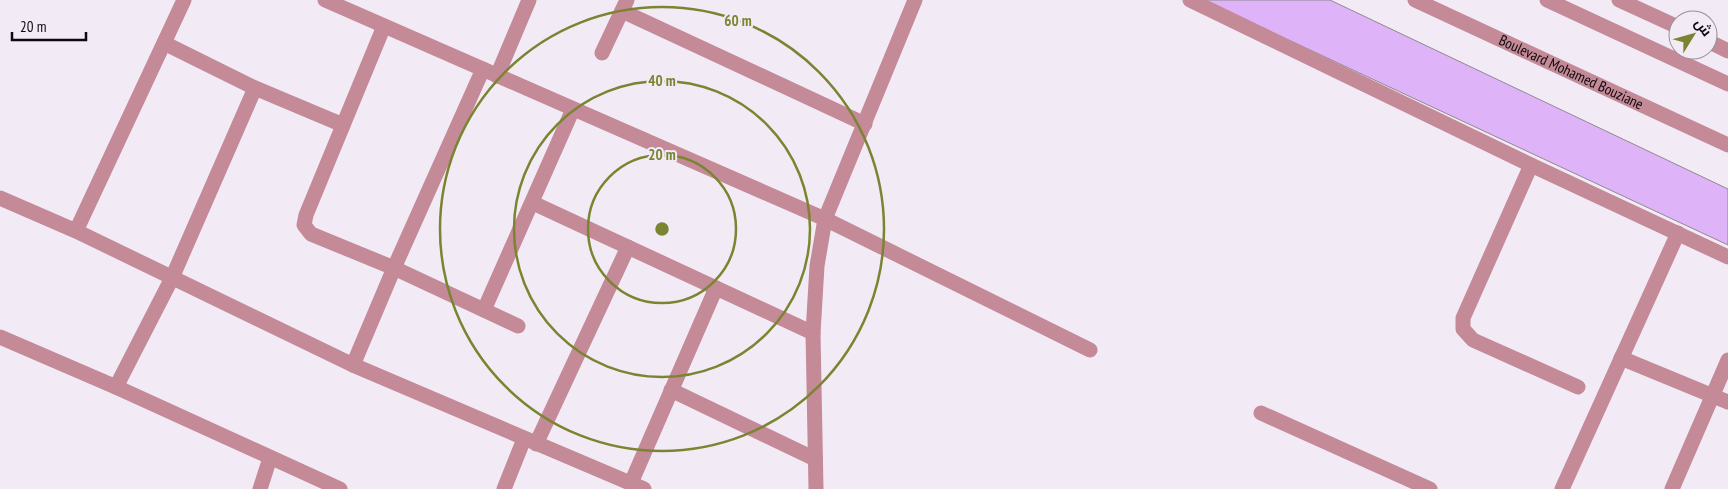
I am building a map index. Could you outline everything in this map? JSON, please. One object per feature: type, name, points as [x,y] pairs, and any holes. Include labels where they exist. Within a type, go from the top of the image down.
[{"type":"street","points":[[76,231],[184,0]]},
{"type":"street","points":[[325,0],[825,219],[1090,350]]},
{"type":"street","points":[[353,365],[394,268],[490,72],[529,0]]},
{"type":"street","points":[[816,489],[814,333],[817,266],[825,219],[915,0]]},
{"type":"street","points":[[1190,0],[1728,258]]},
{"type":"street","name":"Boulevard Mohamed Bouziane","points":[[1415,0],[1728,144]]},
{"type":"street","points":[[1547,0],[1728,84]]},
{"type":"street","points":[[1619,0],[1668,22]]},
{"type":"street","points":[[602,53],[624,6],[864,124]]},
{"type":"street","points":[[384,26],[306,215],[304,225],[311,234],[394,268],[518,326]]},
{"type":"street","points":[[164,43],[255,88],[343,125]]},
{"type":"street","points":[[116,388],[172,278],[255,88]]},
{"type":"street","points":[[484,310],[574,109]]},
{"type":"street","points":[[1531,165],[1462,318],[1463,329],[1472,340],[1578,387]]},
{"type":"street","points":[[0,198],[76,231],[353,365],[637,486],[671,390],[716,288]]},
{"type":"street","points":[[533,203],[814,333]]},
{"type":"street","points":[[1562,489],[1678,233]]},
{"type":"street","points":[[504,489],[530,442],[628,247]]},
{"type":"street","points":[[0,337],[340,489]]},
{"type":"street","points":[[1621,358],[1728,402]]},
{"type":"street","points":[[1672,489],[1728,360]]},
{"type":"street","points":[[671,390],[815,459]]},
{"type":"street","points":[[1261,413],[1430,489]]},
{"type":"street","points":[[260,489],[270,458]]},
{"type":"building","points":[[1203,0],[1330,0],[1728,189],[1728,245]]}]
